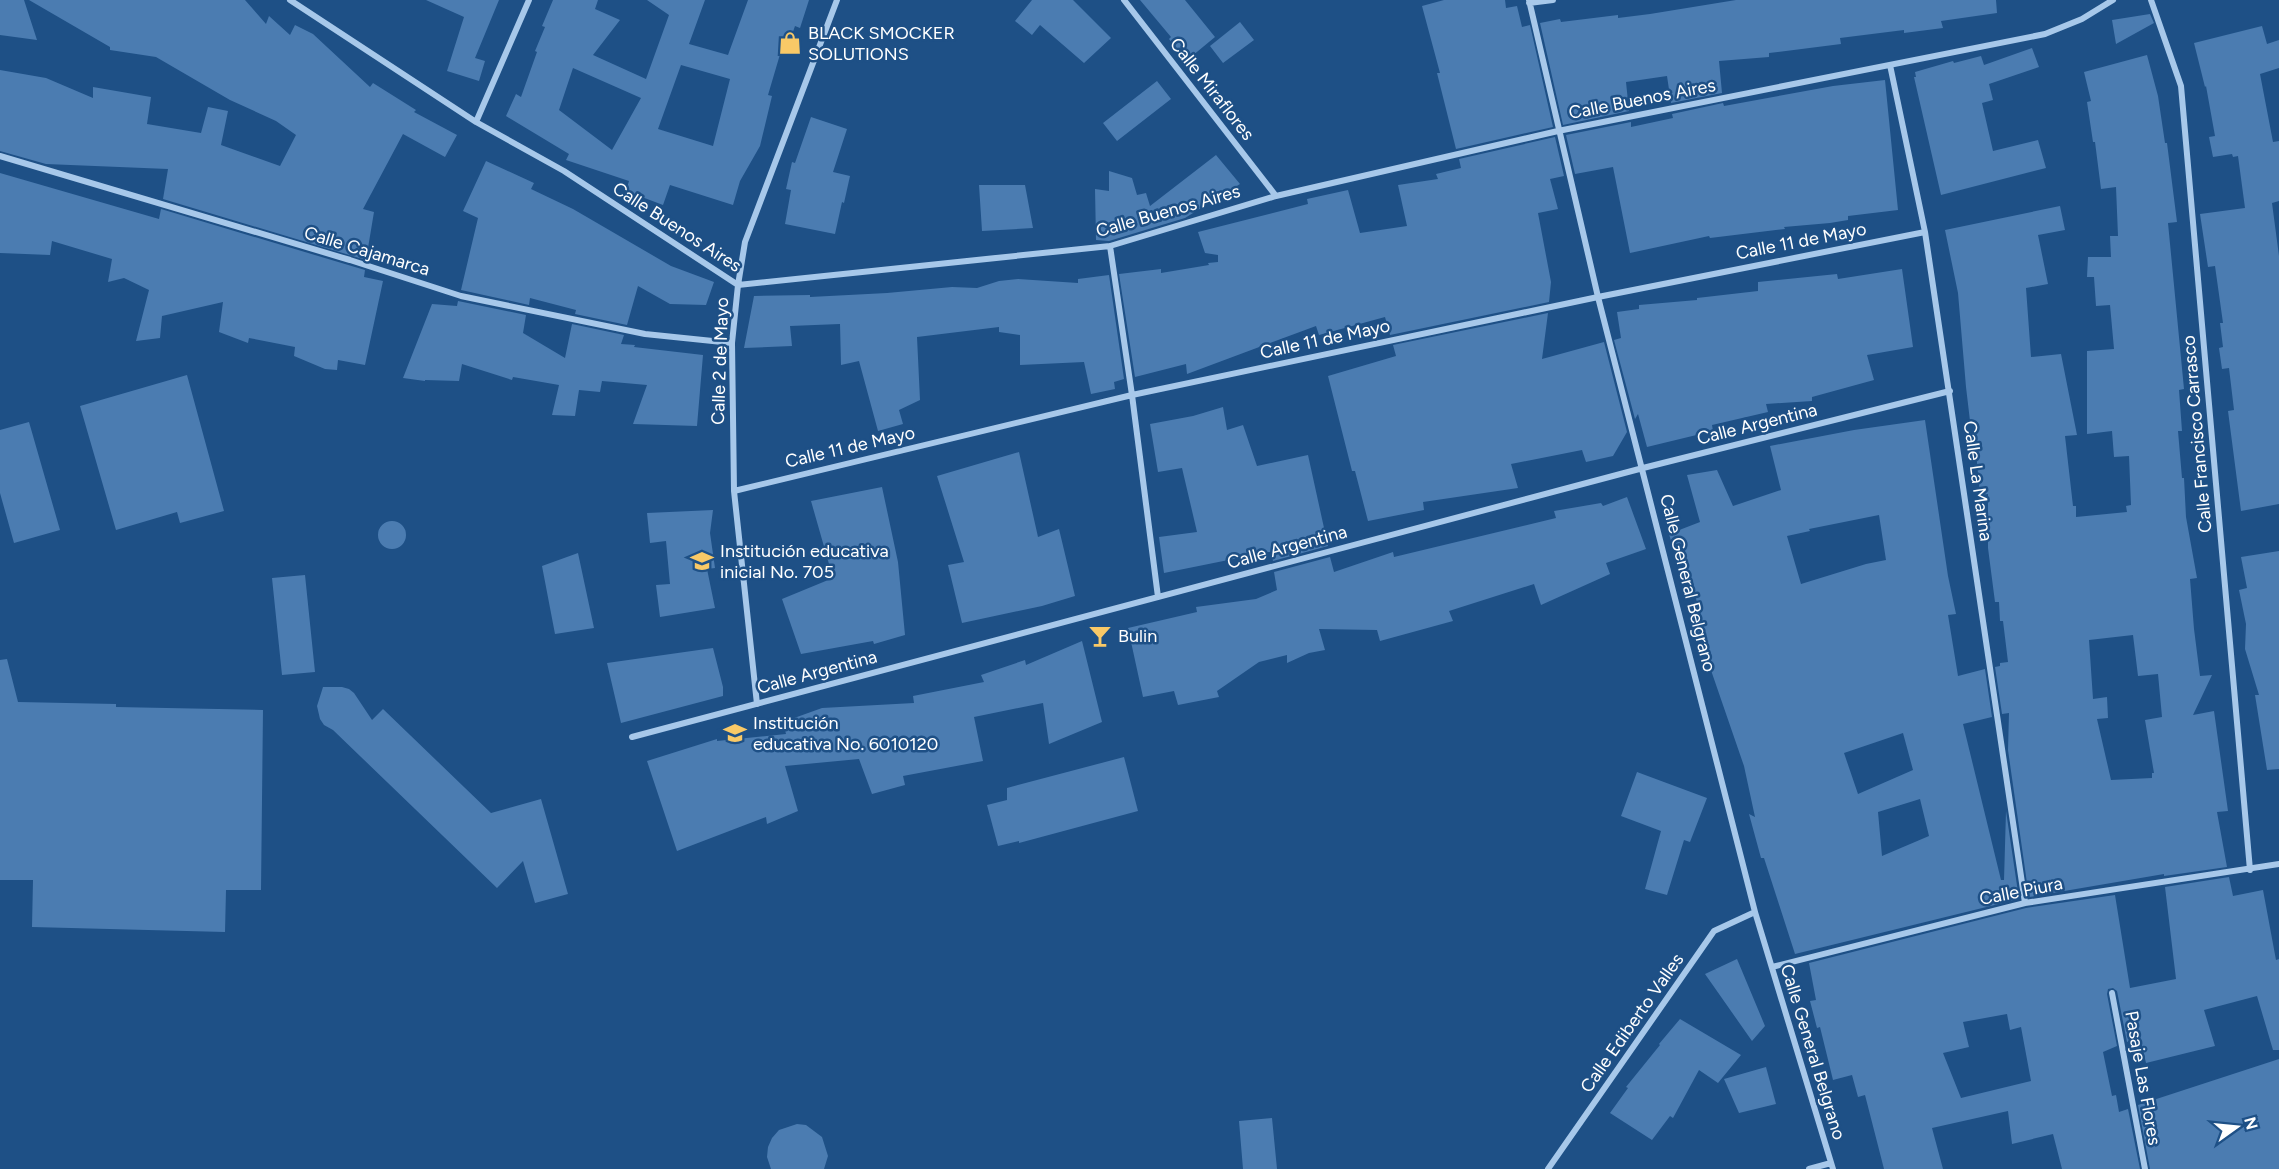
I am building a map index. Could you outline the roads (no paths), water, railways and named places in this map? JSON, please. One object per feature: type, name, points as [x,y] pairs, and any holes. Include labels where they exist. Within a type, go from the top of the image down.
[{"type":"street","name":"Calle Buenos Aires","points":[[290,0],[476,122],[564,171],[738,285],[1110,246],[1276,196],[1558,131],[2045,34],[2082,20],[2114,0]]},
{"type":"street","points":[[476,122],[529,0]]},
{"type":"street","name":"Calle 2 de Mayo","points":[[757,704],[734,491],[732,343],[738,285],[745,242],[837,0]]},
{"type":"street","name":"Calle Miraflores","points":[[1124,0],[1276,196]]},
{"type":"street","points":[[1529,2],[1553,0]]},
{"type":"street","name":"Calle Francisco Carrasco","points":[[2151,0],[2181,86],[2250,870]]},
{"type":"street","name":"Calle General Belgrano","points":[[1529,2],[1598,297],[1755,912],[1832,1166]]},
{"type":"street","name":"Calle La Marina","points":[[1890,65],[1925,232],[2025,903]]},
{"type":"street","name":"Calle Cajamarca","points":[[0,156],[350,260],[461,296],[645,334],[732,343]]},
{"type":"street","name":"Calle 11 de Mayo","points":[[734,491],[1132,395],[1598,297],[1925,232]]},
{"type":"street","points":[[1110,246],[1158,597]]},
{"type":"street","name":"Calle Argentina","points":[[632,737],[1643,468],[1950,391]]},
{"type":"street","name":"Calle Piura","points":[[1772,967],[2025,903],[2279,864]]},
{"type":"street","name":"Calle Ediberto Valles","points":[[1548,1169],[1714,931],[1755,912]]},
{"type":"street","name":"Pasaje Las Flores","points":[[2112,993],[2145,1169]]},
{"type":"street","points":[[1809,1169],[1832,1166]]},
{"type":"place","name":"BLACK SMOCKER SOLUTIONS","points":[[790,43]]},
{"type":"place","name":"Institución educativa inicial No. 705","points":[[702,561]]},
{"type":"place","name":"Bulin","points":[[1100,636]]},
{"type":"place","name":"Institución educativa No. 6010120","points":[[735,733]]}]
